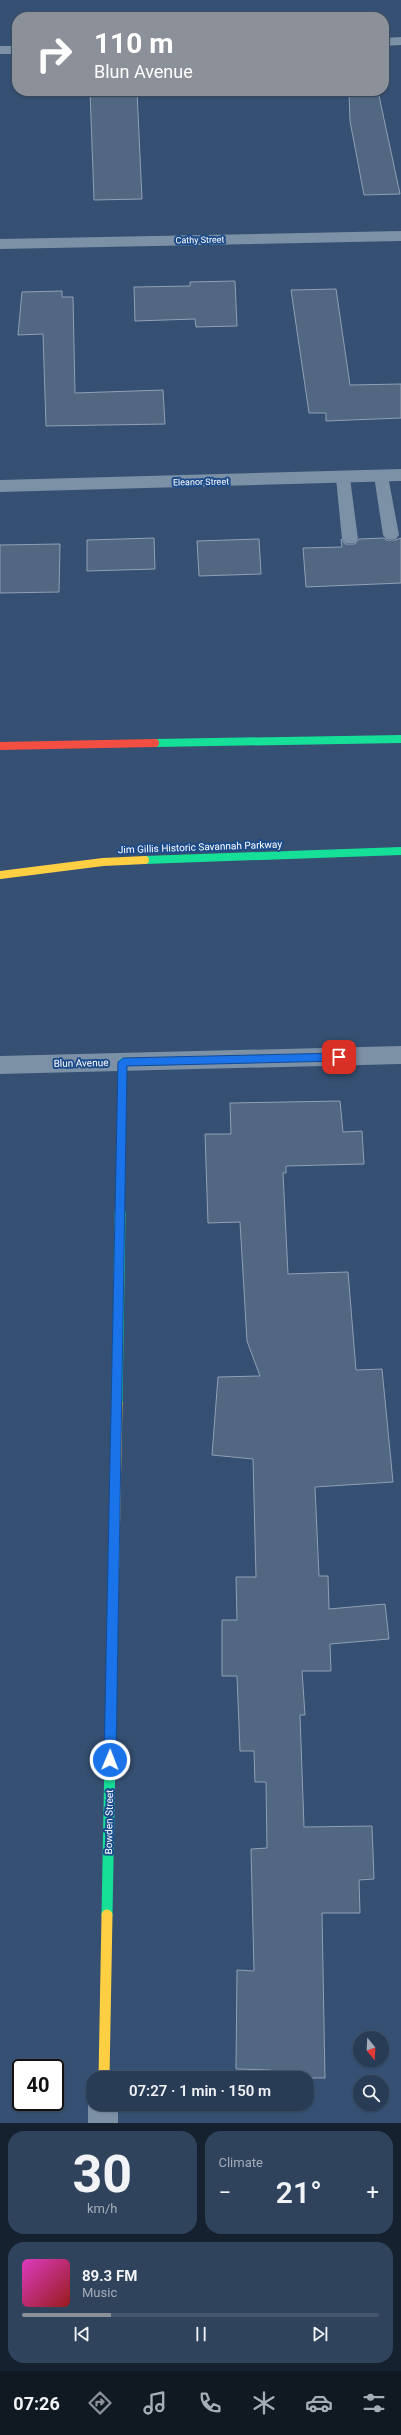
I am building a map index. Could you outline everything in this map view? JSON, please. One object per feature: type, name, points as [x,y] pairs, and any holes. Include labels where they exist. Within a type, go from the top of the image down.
[{"type":"main road","points":[[0,746],[401,739]]},
{"type":"main road","name":"Jim Gillis Historic Savannah Parkway","points":[[0,875],[103,862],[401,850]]},
{"type":"main road","name":"Bowden Street","points":[[104,2071],[123,1062]]},
{"type":"street","points":[[389,42],[401,41]]},
{"type":"street","points":[[0,50],[12,50]]},
{"type":"street","name":"Cathy Street","points":[[0,244],[401,236]]},
{"type":"street","name":"Eleanor Street","points":[[0,486],[343,478],[401,475]]},
{"type":"street","name":"Blun Avenue","points":[[0,1065],[401,1055]]},
{"type":"street","points":[[103,2111],[103,2123]]},
{"type":"lane","points":[[381,476],[391,535]]},
{"type":"lane","points":[[343,478],[350,539]]},
{"type":"building","points":[[90,96],[137,96],[142,199],[94,200]]},
{"type":"building","points":[[349,96],[379,96],[400,194],[364,195],[350,121]]},
{"type":"building","points":[[235,281],[237,326],[196,327],[195,319],[135,321],[134,287],[190,286],[190,282]]},
{"type":"building","points":[[336,289],[350,385],[401,384],[401,418],[326,421],[326,413],[309,413],[291,290]]},
{"type":"building","points":[[62,291],[62,297],[73,297],[75,393],[163,390],[165,424],[46,426],[43,334],[18,335],[22,292]]},
{"type":"building","points":[[154,538],[155,569],[87,571],[87,540]]},
{"type":"building","points":[[384,538],[386,540],[396,540],[401,538],[401,583],[306,587],[303,548],[342,547],[341,539],[345,544],[355,544],[359,539]]},
{"type":"building","points":[[259,539],[261,574],[199,576],[197,541]]},
{"type":"building","points":[[60,544],[59,592],[0,593],[0,545]]},
{"type":"building","points":[[340,1101],[343,1132],[362,1131],[364,1164],[286,1166],[286,1173],[283,1173],[288,1274],[348,1272],[356,1370],[382,1369],[393,1482],[315,1487],[319,1576],[328,1576],[329,1609],[385,1604],[389,1639],[330,1644],[331,1671],[302,1671],[305,1715],[300,1715],[304,1827],[372,1826],[374,1879],[359,1880],[360,1913],[322,1913],[325,2078],[314,2078],[314,2071],[236,2069],[237,1970],[254,1971],[251,1849],[267,1848],[266,1782],[255,1782],[254,1751],[240,1751],[237,1676],[222,1676],[222,1620],[237,1620],[236,1577],[256,1577],[253,1459],[212,1455],[218,1377],[260,1376],[247,1341],[240,1222],[208,1223],[205,1134],[231,1134],[230,1103]]},
{"type":"traffic: fast","points":[[155,743],[401,739]]},
{"type":"traffic: fast","points":[[145,860],[401,851]]},
{"type":"traffic: fast","points":[[117,1403],[123,1062]]},
{"type":"traffic: fast","points":[[107,1915],[113,1600]]},
{"type":"traffic: slow","points":[[0,875],[103,862],[145,860]]},
{"type":"traffic: slow","points":[[113,1600],[117,1403]]},
{"type":"traffic: slow","points":[[104,2071],[107,1915]]},
{"type":"traffic: jam","points":[[0,746],[155,743]]},
{"type":"route","points":[[110,1760],[123,1062],[339,1057]]}]
